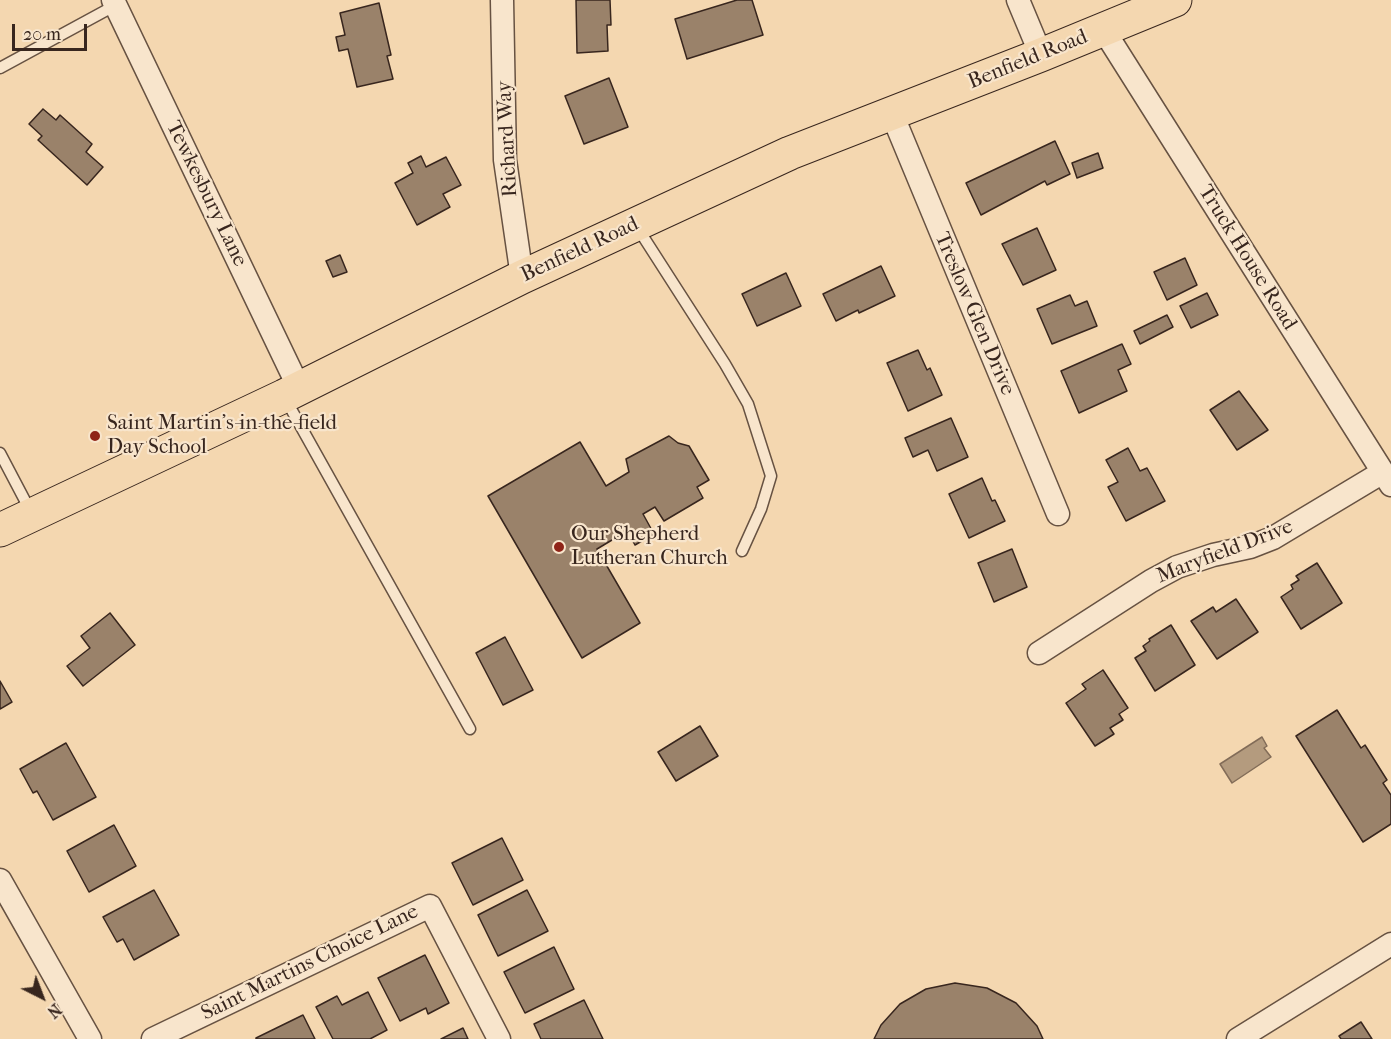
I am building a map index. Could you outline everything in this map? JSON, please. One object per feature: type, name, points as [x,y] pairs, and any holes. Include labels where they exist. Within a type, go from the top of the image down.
[{"type":"main road","name":"Benfield Road","points":[[0,531],[291,392],[522,276],[790,153],[1041,55],[1174,0]]},
{"type":"street","name":"Richard Way","points":[[502,0],[505,160],[522,276]]},
{"type":"street","points":[[1018,0],[1041,55]]},
{"type":"street","name":"Tewkesbury Lane","points":[[115,3],[291,392]]},
{"type":"street","name":"Truck House Road","points":[[1103,29],[1387,479]]},
{"type":"street","name":"Treslow Glen Drive","points":[[892,114],[1058,514]]},
{"type":"street","name":"Maryfield Drive","points":[[1039,653],[1177,567],[1213,555],[1250,547],[1273,538],[1387,479]]},
{"type":"street","points":[[0,880],[90,1039]]},
{"type":"street","name":"Saint Martins Choice Lane","points":[[153,1039],[430,906],[499,1039]]},
{"type":"street","points":[[1238,1039],[1391,944]]},
{"type":"lane","points":[[0,68],[115,3]]},
{"type":"lane","points":[[636,224],[748,404],[771,476],[742,551]]},
{"type":"lane","points":[[291,392],[470,729]]},
{"type":"lane","points":[[0,453],[33,514]]},
{"type":"shaded area","points":[[1262,737],[1267,746],[1264,748],[1271,757],[1232,783],[1220,764]]},
{"type":"building","points":[[576,0],[610,0],[611,25],[607,25],[608,51],[577,53]]},
{"type":"building","points":[[737,0],[752,0],[763,35],[687,59],[675,19]]},
{"type":"building","points":[[379,3],[391,55],[387,56],[393,79],[357,87],[348,49],[339,51],[336,37],[345,35],[340,13]]},
{"type":"building","points":[[609,78],[628,127],[584,144],[565,96]]},
{"type":"building","points":[[43,109],[56,120],[60,115],[92,144],[86,152],[103,167],[87,185],[38,140],[42,136],[29,124]]},
{"type":"building","points":[[1055,141],[1070,174],[1047,185],[1045,181],[981,215],[966,183]]},
{"type":"building","points":[[1098,153],[1103,168],[1077,178],[1072,163]]},
{"type":"building","points":[[421,156],[426,167],[446,157],[461,185],[443,194],[450,207],[417,225],[395,183],[413,173],[408,163]]},
{"type":"building","points":[[1037,228],[1056,270],[1023,285],[1002,244]]},
{"type":"building","points":[[340,255],[347,272],[333,277],[326,261]]},
{"type":"building","points":[[1185,258],[1197,285],[1167,300],[1154,272]]},
{"type":"building","points":[[881,266],[895,296],[836,321],[823,294]]},
{"type":"building","points":[[786,273],[801,306],[757,326],[742,294]]},
{"type":"building","points":[[1207,293],[1218,315],[1191,328],[1180,306]]},
{"type":"building","points":[[1070,295],[1075,306],[1087,301],[1097,326],[1052,344],[1037,309]]},
{"type":"building","points":[[1167,315],[1173,327],[1140,344],[1134,331]]},
{"type":"building","points":[[1122,344],[1131,364],[1118,370],[1127,391],[1079,413],[1061,371]]},
{"type":"building","points":[[918,350],[927,370],[930,368],[942,395],[908,411],[887,363]]},
{"type":"building","points":[[1239,391],[1268,430],[1237,450],[1210,410]]},
{"type":"building","points":[[951,418],[968,457],[937,471],[928,450],[913,457],[905,438]]},
{"type":"building","name":"Our Shepherd Lutheran Church","points":[[669,436],[678,443],[689,446],[709,480],[697,487],[703,498],[664,521],[655,507],[643,514],[654,534],[635,545],[627,531],[597,549],[640,623],[582,658],[488,496],[580,442],[606,486],[629,472],[626,459]]},
{"type":"building","points":[[1128,448],[1140,471],[1147,468],[1165,501],[1126,521],[1108,487],[1118,482],[1106,460]]},
{"type":"building","points":[[982,478],[992,501],[995,500],[1005,521],[969,538],[949,494]]},
{"type":"building","points":[[1012,549],[1027,587],[994,602],[978,563]]},
{"type":"building","points":[[1317,563],[1342,603],[1301,629],[1281,597],[1293,589],[1291,585],[1299,580],[1296,576]]},
{"type":"building","points":[[1236,599],[1258,632],[1217,659],[1191,621],[1213,607],[1216,612]]},
{"type":"building","points":[[110,613],[135,645],[83,686],[67,666],[90,648],[81,636]]},
{"type":"building","points":[[1171,625],[1195,665],[1155,691],[1135,658],[1146,651],[1143,646],[1150,641],[1149,639]]},
{"type":"building","points":[[505,637],[533,690],[503,705],[476,653]]},
{"type":"building","points":[[1103,670],[1128,708],[1119,714],[1123,720],[1110,728],[1114,734],[1095,746],[1066,703],[1086,689],[1082,684]]},
{"type":"building","points":[[0,681],[12,702],[0,709]]},
{"type":"building","points":[[1337,710],[1361,748],[1365,745],[1387,780],[1383,783],[1391,795],[1391,824],[1363,842],[1296,736]]},
{"type":"building","points":[[700,726],[718,756],[676,781],[658,752]]},
{"type":"building","points":[[66,743],[96,797],[53,820],[37,791],[33,793],[20,769]]},
{"type":"building","points":[[114,825],[136,866],[89,892],[67,851]]},
{"type":"building","points":[[502,838],[523,880],[473,905],[452,863]]},
{"type":"building","points":[[154,890],[179,935],[134,960],[123,939],[117,942],[103,917]]},
{"type":"building","points":[[527,890],[548,931],[498,956],[478,915]]},
{"type":"building","points":[[554,947],[574,989],[525,1013],[504,972]]},
{"type":"building","points":[[425,955],[449,1003],[428,1014],[426,1008],[400,1021],[378,978]]},
{"type":"building","points":[[955,983],[987,988],[1016,1003],[1037,1026],[1043,1039],[874,1039],[881,1025],[900,1004],[926,989]]},
{"type":"building","points":[[368,992],[387,1030],[370,1039],[333,1039],[316,1007],[337,996],[342,1005]]},
{"type":"building","points":[[584,1000],[603,1039],[541,1039],[534,1024]]},
{"type":"building","points":[[303,1015],[315,1039],[256,1039],[256,1038]]},
{"type":"building","points":[[1361,1022],[1372,1039],[1341,1039],[1339,1036]]},
{"type":"building","points":[[463,1028],[468,1039],[441,1039]]},
{"type":"place","name":"Saint Martin's-in-the-field Day School","points":[[95,436]]},
{"type":"place","name":"Our Shepherd Lutheran Church","points":[[559,547]]}]
